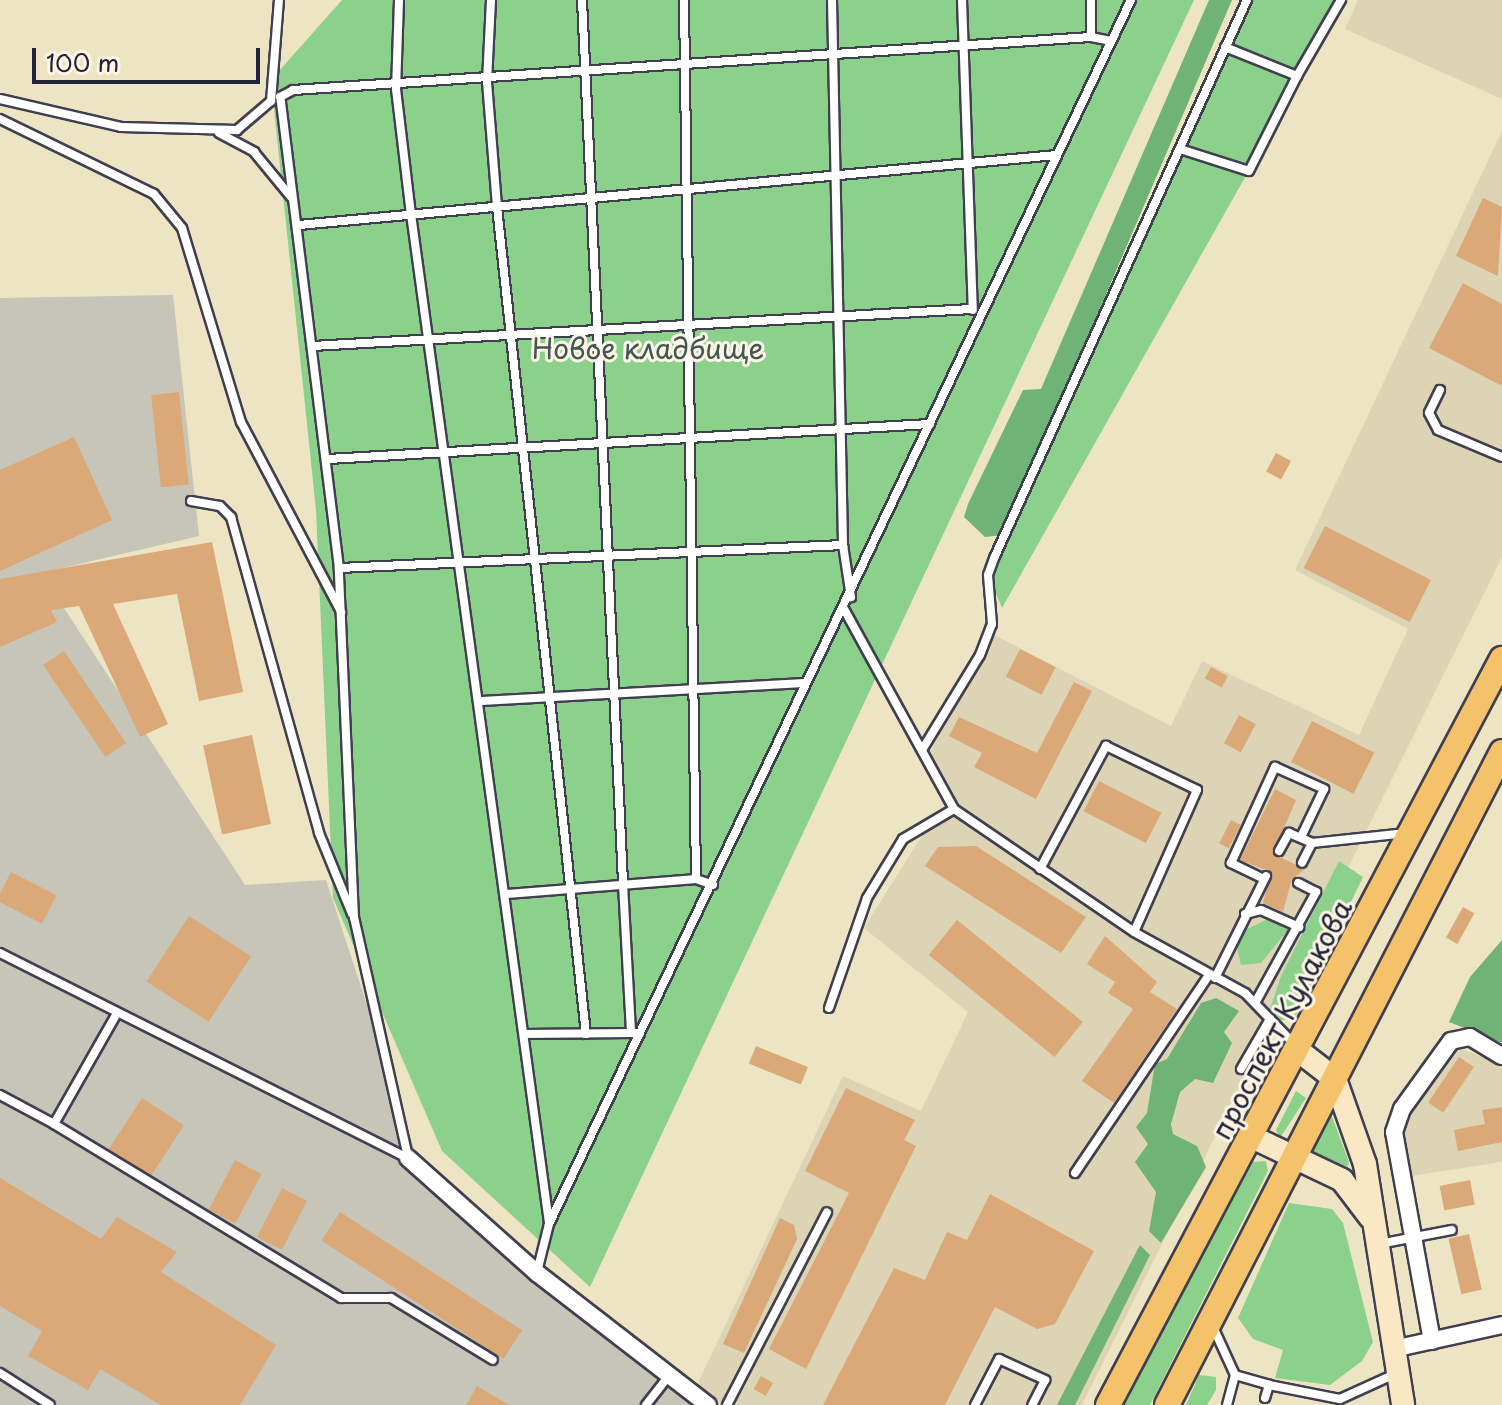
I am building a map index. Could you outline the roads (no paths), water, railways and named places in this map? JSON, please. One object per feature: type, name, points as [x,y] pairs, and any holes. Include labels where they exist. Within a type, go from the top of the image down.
[{"type":"main road","name":"проспект Кулакова","points":[[1108,1405],[1415,832],[1502,659]]},
{"type":"main road","points":[[1167,1405],[1291,1158],[1335,1079],[1502,752]]},
{"type":"main road","points":[[1348,1106],[1350,1050]]},
{"type":"main road","points":[[1299,1051],[1335,1079],[1348,1106],[1377,1234],[1403,1405]]},
{"type":"main road","points":[[1252,1137],[1342,1180],[1377,1234]]},
{"type":"street","points":[[1432,1341],[1393,1152],[1402,1109],[1451,1041],[1470,1037],[1502,1056]]},
{"type":"street","points":[[408,1158],[537,1273],[708,1405]]},
{"type":"street","points":[[1393,1349],[1502,1325]]},
{"type":"lane","points":[[261,114],[274,84],[279,0]]},
{"type":"lane","points":[[399,0],[396,89],[411,214],[481,701],[549,1224]]},
{"type":"lane","points":[[491,0],[487,82],[497,207],[566,889],[586,1034]]},
{"type":"lane","points":[[582,0],[623,884],[636,1033]]},
{"type":"lane","points":[[684,0],[688,553],[696,879]]},
{"type":"lane","points":[[832,0],[843,545],[851,598]]},
{"type":"lane","points":[[962,0],[971,309]]},
{"type":"lane","points":[[1091,0],[1091,37]]},
{"type":"lane","points":[[537,1273],[549,1224],[636,1033],[713,885],[804,683],[851,598],[982,311],[1131,0]]},
{"type":"lane","points":[[922,750],[980,655],[992,624],[988,575],[995,556],[1247,0]]},
{"type":"lane","points":[[1180,149],[1249,171],[1297,76],[1341,0]]},
{"type":"lane","points":[[218,133],[261,114],[293,90],[396,89],[1091,37],[1111,41]]},
{"type":"lane","points":[[1225,47],[1297,76]]},
{"type":"lane","points":[[280,97],[299,225],[339,568],[354,918]]},
{"type":"lane","points":[[0,99],[121,127],[218,133],[254,152],[294,200]]},
{"type":"lane","points":[[0,119],[154,194],[182,228],[241,422],[341,613]]},
{"type":"lane","points":[[299,225],[592,201],[1056,155]]},
{"type":"lane","points":[[312,346],[598,327],[971,309],[982,311]]},
{"type":"lane","points":[[1440,390],[1429,413],[1438,430],[1502,457]]},
{"type":"lane","points":[[328,459],[930,424]]},
{"type":"lane","points":[[191,501],[220,506],[231,517],[319,833],[354,918],[408,1158]]},
{"type":"lane","points":[[339,568],[843,545]]},
{"type":"lane","points":[[844,609],[954,809],[1134,932],[1255,1003],[1299,1051]]},
{"type":"lane","points":[[481,701],[614,688],[804,683]]},
{"type":"lane","points":[[1040,869],[1106,746],[1197,790],[1134,932]]},
{"type":"lane","points":[[1075,1173],[1212,977],[1265,877],[1231,863],[1275,767],[1324,789],[1301,837]]},
{"type":"lane","points":[[829,1008],[867,898],[903,839],[954,809]]},
{"type":"lane","points":[[1279,851],[1289,833],[1312,843],[1415,832]]},
{"type":"lane","points":[[1302,863],[1312,843]]},
{"type":"lane","points":[[507,894],[696,879],[713,885]]},
{"type":"lane","points":[[1255,1003],[1316,892],[1298,883]]},
{"type":"lane","points":[[1245,914],[1261,910],[1299,927]]},
{"type":"lane","points":[[0,953],[408,1158]]},
{"type":"lane","points":[[54,1124],[117,1013]]},
{"type":"lane","points":[[1241,1069],[1270,1019]]},
{"type":"lane","points":[[525,1034],[636,1033]]},
{"type":"lane","points":[[0,1095],[54,1124],[341,1298],[391,1298],[493,1360]]},
{"type":"lane","points":[[727,1405],[827,1212]]},
{"type":"lane","points":[[1377,1234],[1411,1238],[1452,1230]]},
{"type":"lane","points":[[1209,1320],[1235,1375],[1227,1405]]},
{"type":"lane","points":[[975,1405],[999,1359],[1045,1380],[1032,1405]]},
{"type":"lane","points":[[0,1373],[50,1405]]},
{"type":"lane","points":[[1235,1375],[1339,1402],[1398,1373]]},
{"type":"lane","points":[[646,1405],[669,1376]]},
{"type":"lane","points":[[1265,1398],[1269,1385]]},
{"type":"lane","points":[[1303,1405],[1306,1394]]},
{"type":"park label","name":"Новое кладбище","points":[[648,348]]}]
